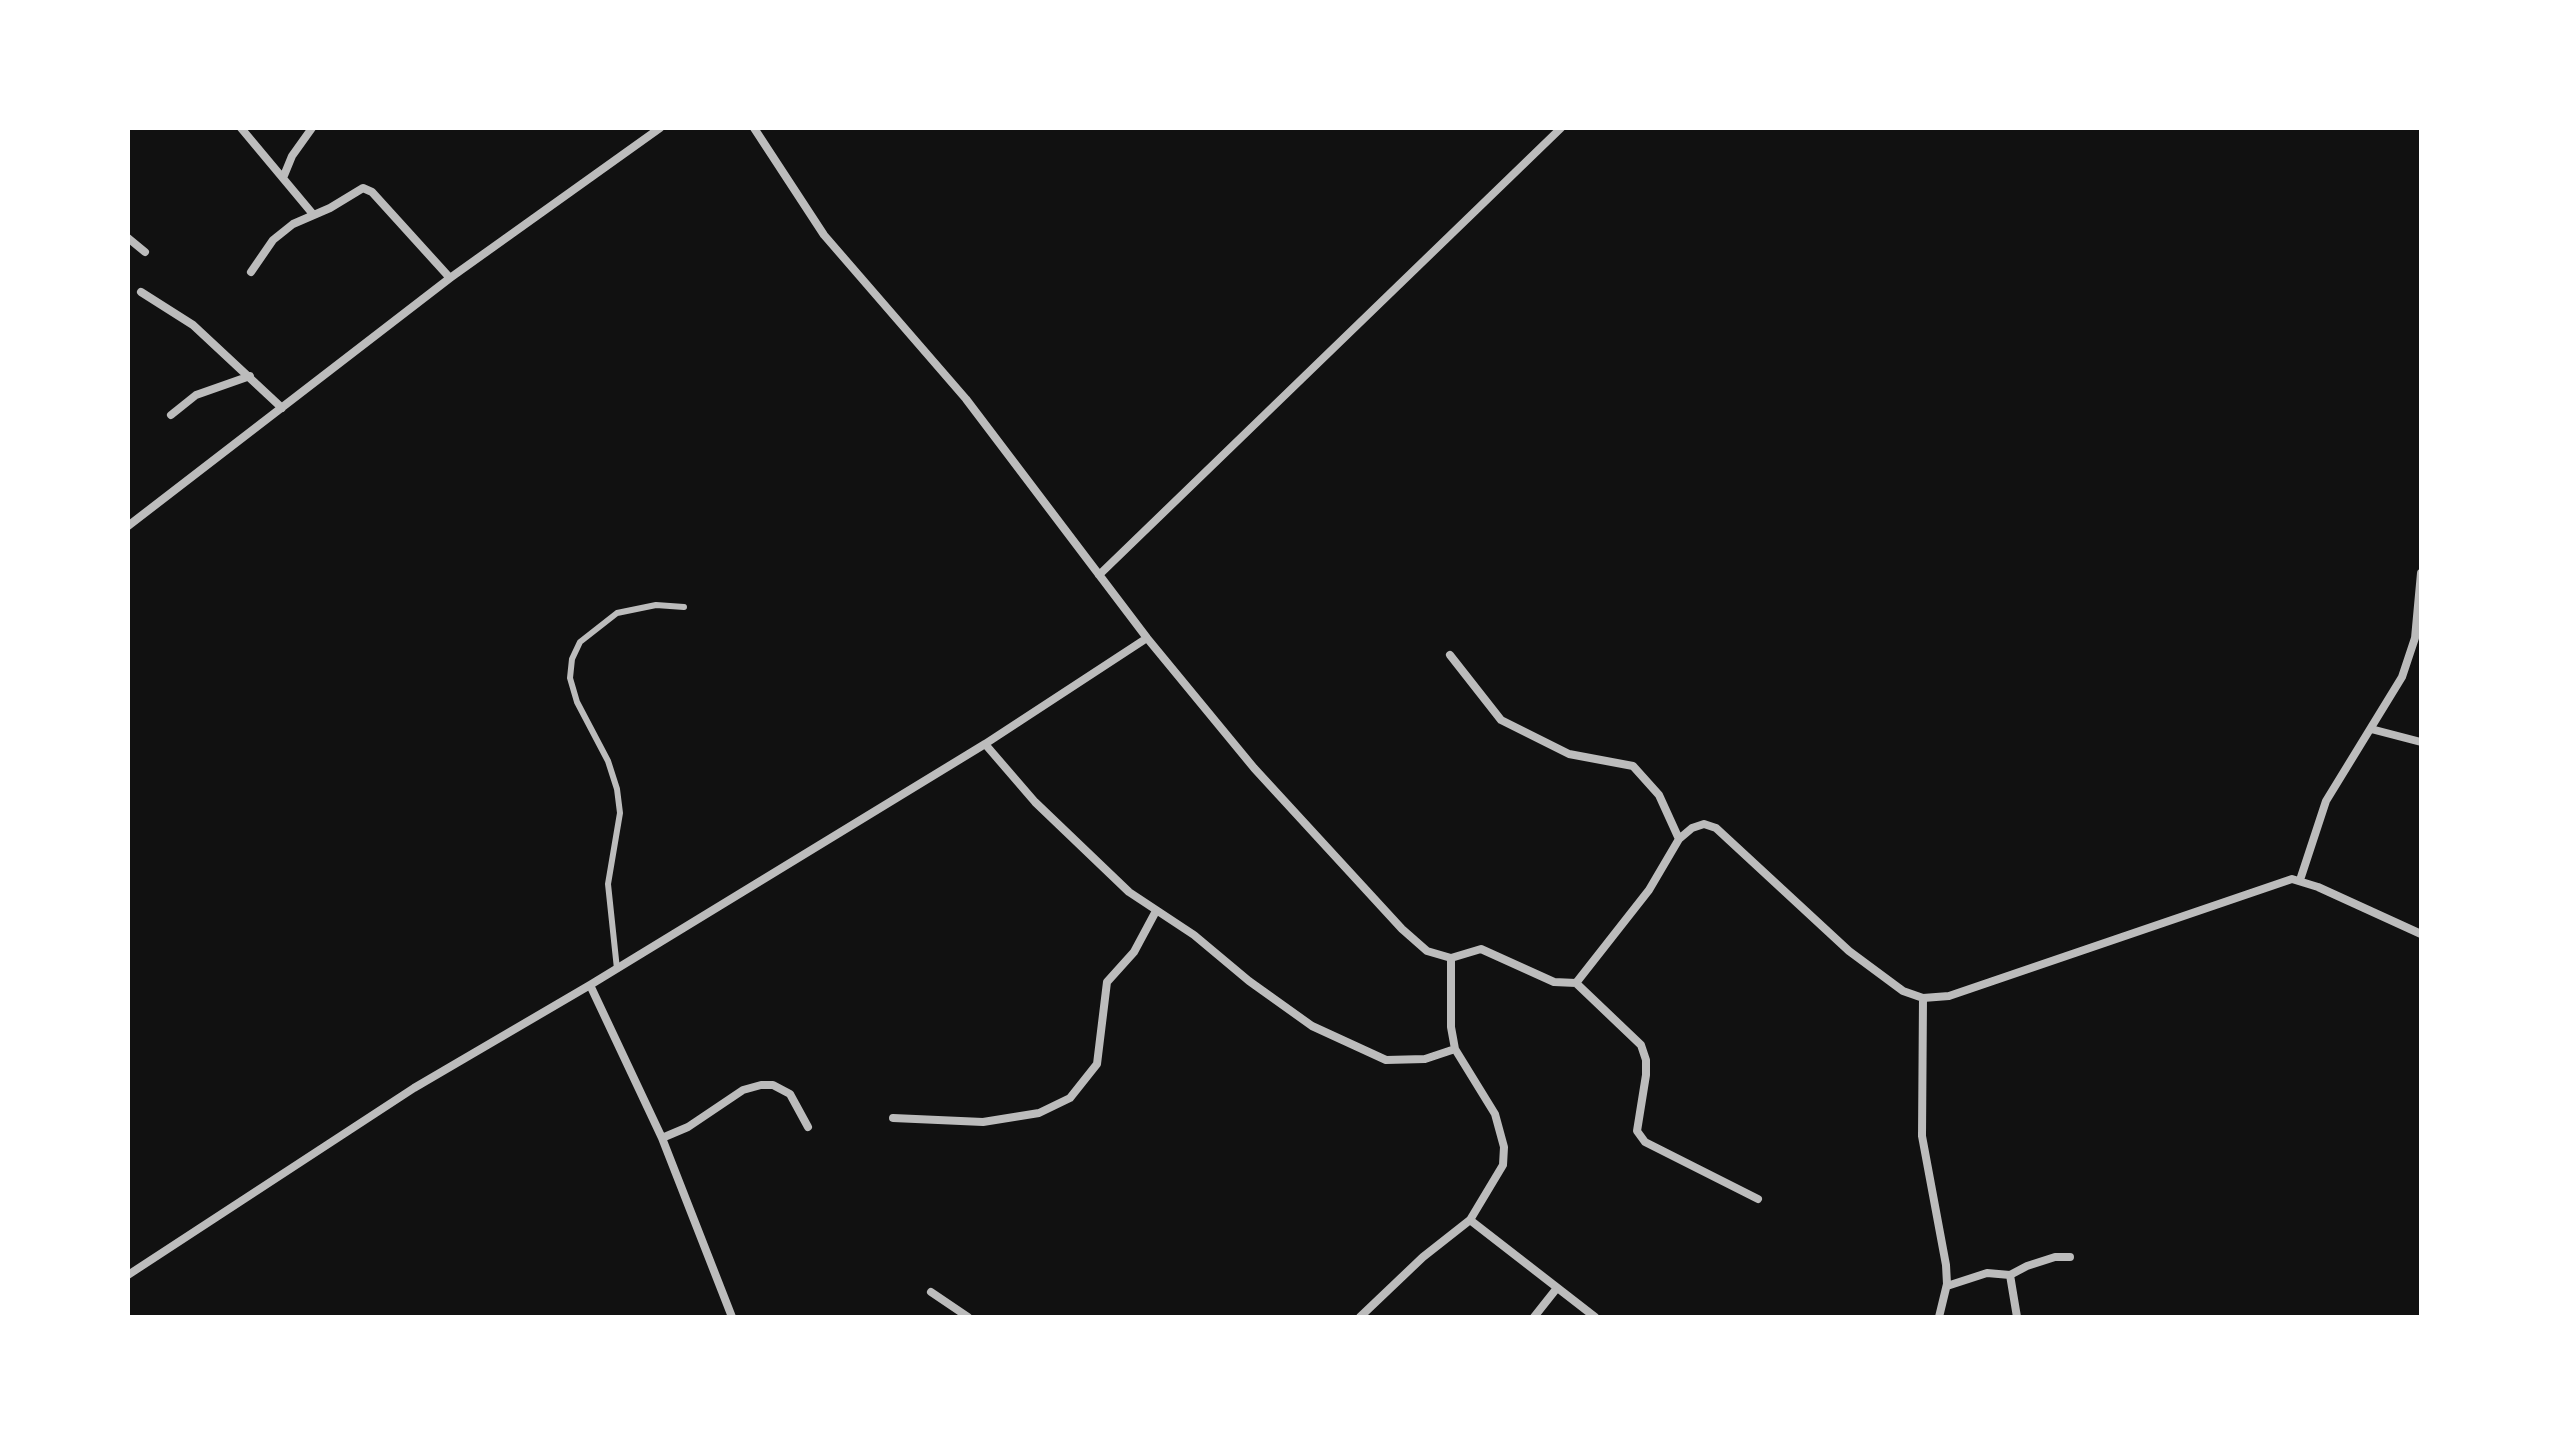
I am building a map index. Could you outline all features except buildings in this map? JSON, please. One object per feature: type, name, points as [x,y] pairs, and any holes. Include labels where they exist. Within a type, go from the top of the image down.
[{"type":"street","points":[[241,128],[312,213]]},
{"type":"street","points":[[283,178],[312,128]]},
{"type":"street","points":[[129,523],[450,278],[660,128]]},
{"type":"street","points":[[754,128],[824,235],[966,399],[1147,638],[1254,768],[1402,929],[1427,951],[1451,958],[1481,949],[1554,982],[1576,983],[1641,1045],[1646,1075],[1637,1131],[1645,1142],[1758,1199]]},
{"type":"street","points":[[1099,575],[1561,128]]},
{"type":"street","points":[[251,272],[273,240],[312,213],[330,208],[363,188],[372,192],[450,278]]},
{"type":"street","points":[[128,238],[145,252]]},
{"type":"street","points":[[141,292],[193,325],[282,408]]},
{"type":"street","points":[[171,415],[196,395],[250,376]]},
{"type":"street","points":[[2300,880],[2326,801],[2348,760],[2402,677],[2410,655],[2421,573]]},
{"type":"street","points":[[128,1275],[414,1088],[617,969],[985,744],[1147,638]]},
{"type":"street","points":[[1450,655],[1501,720],[1569,754],[1633,766],[1659,795],[1679,839]]},
{"type":"street","points":[[2371,729],[2421,742]]},
{"type":"street","points":[[985,744],[1035,802],[1129,892],[1194,935],[1287,1010],[1346,1043],[1386,1060],[1407,1062],[1455,1049]]},
{"type":"street","points":[[1576,983],[1649,890],[1679,839],[1692,828],[1704,824],[1716,828],[1849,951],[1903,991],[1923,998],[1949,996],[2267,885],[2300,880],[2421,934]]},
{"type":"street","points":[[893,1118],[983,1122],[1039,1113],[1070,1098],[1097,1064],[1103,1038],[1107,982],[1134,952],[1156,911]]},
{"type":"street","points":[[1360,1317],[1423,1257],[1470,1220],[1495,1183],[1503,1165],[1504,1147],[1495,1114],[1455,1049],[1451,1027],[1451,958]]},
{"type":"street","points":[[590,985],[662,1138],[732,1317]]},
{"type":"street","points":[[1923,998],[1922,1136],[1946,1265],[1947,1286],[1939,1317]]},
{"type":"street","points":[[662,1138],[688,1127],[743,1090],[761,1085],[773,1085],[790,1094],[808,1127]]},
{"type":"street","points":[[1470,1220],[1595,1317]]},
{"type":"street","points":[[1947,1286],[1987,1273],[2010,1275],[2055,1257],[2070,1257]]},
{"type":"street","points":[[2010,1275],[2017,1317]]},
{"type":"street","points":[[1534,1317],[1557,1288]]},
{"type":"street","points":[[931,1292],[968,1317]]},
{"type":"lane","points":[[617,969],[608,884],[620,813],[617,789],[608,761],[577,702],[570,678],[572,659],[580,642],[617,613],[656,605],[684,607]]}]
